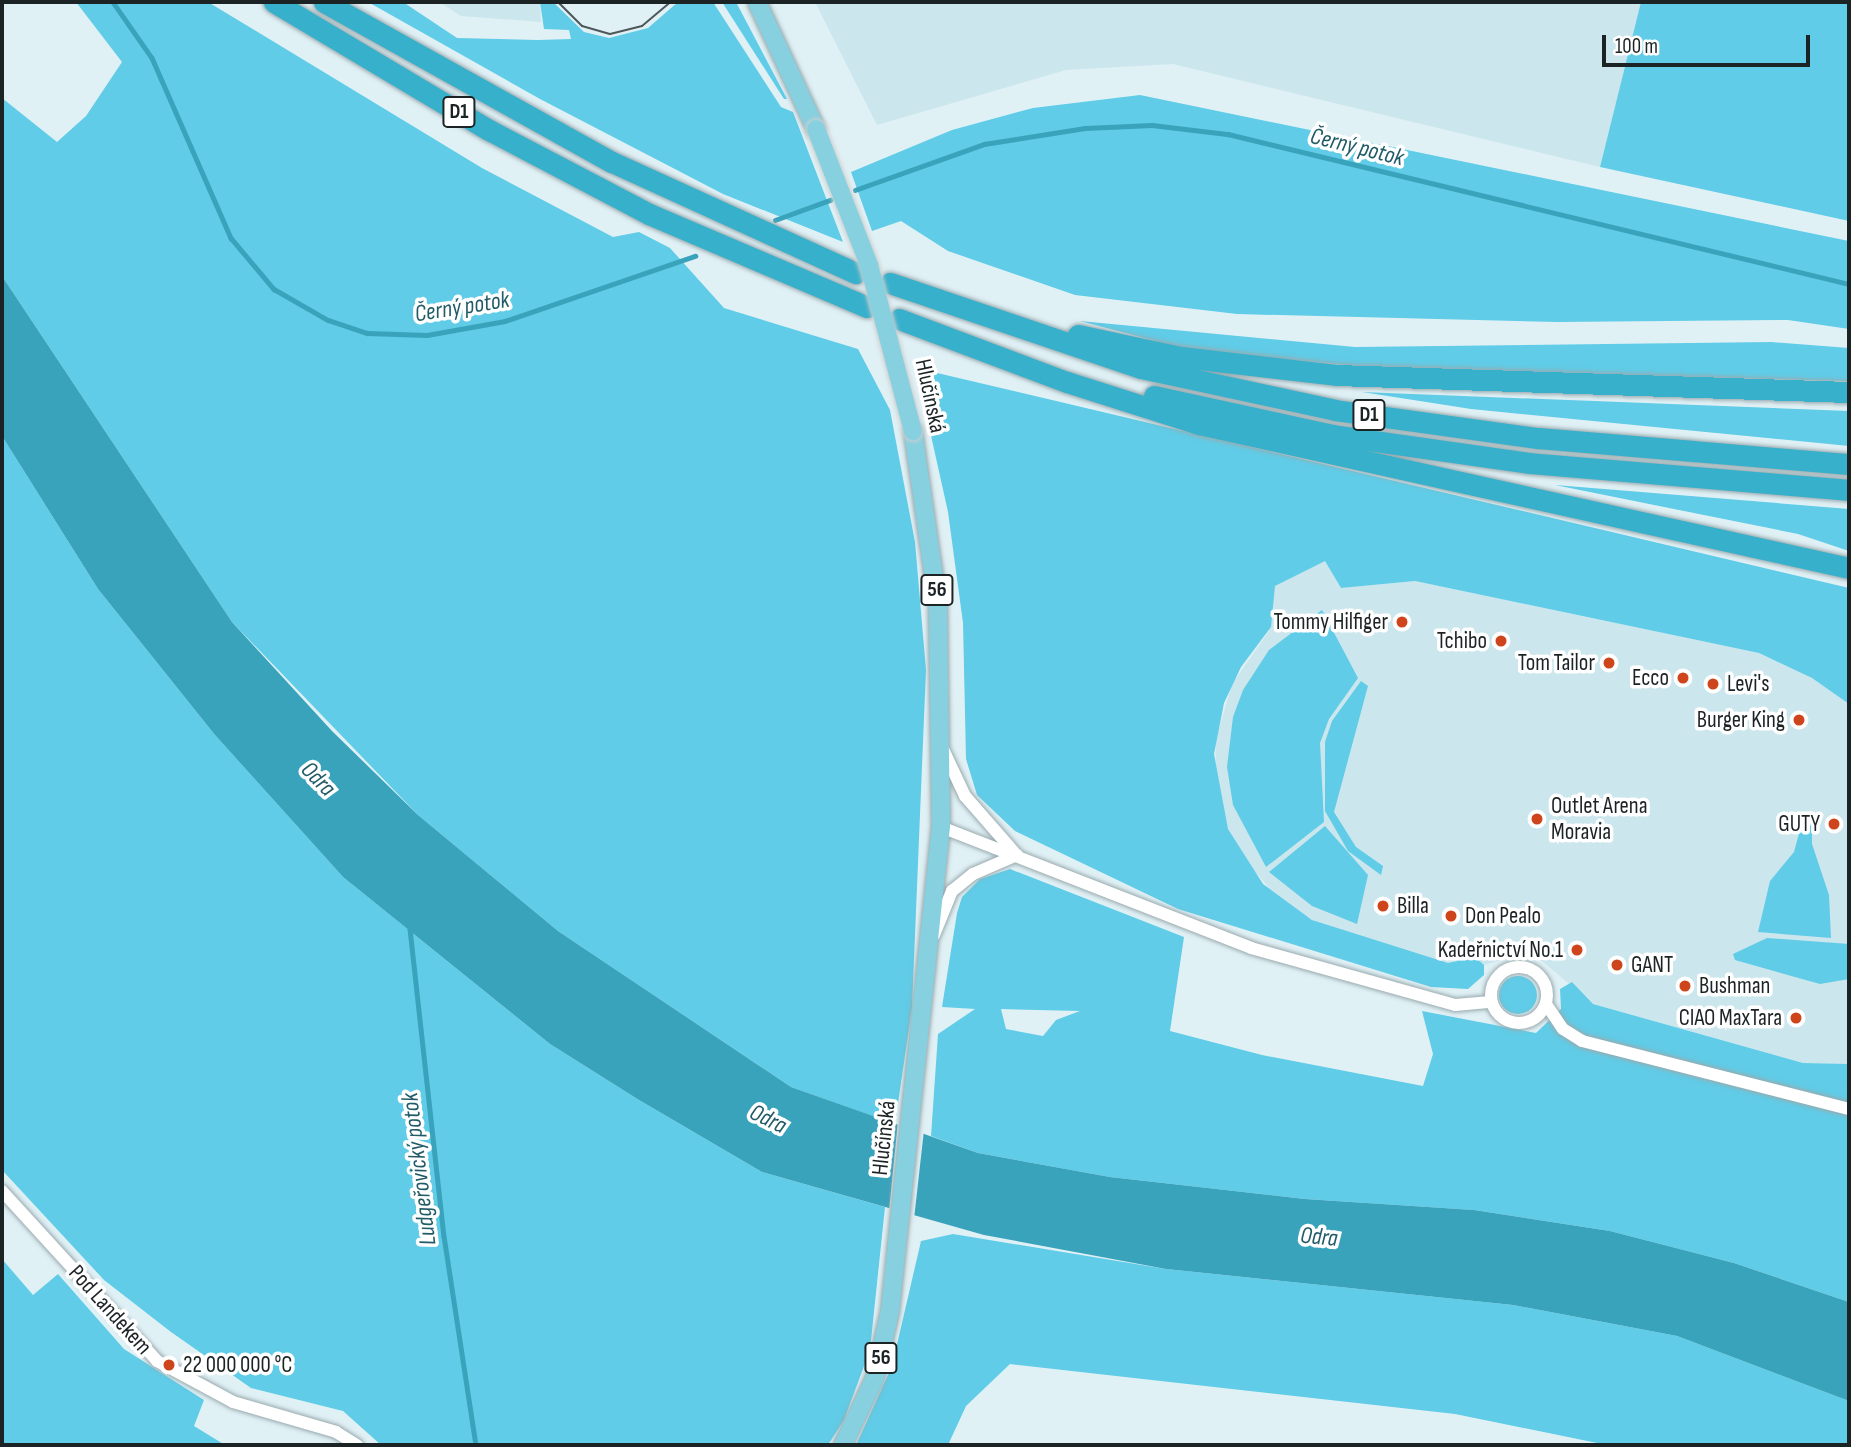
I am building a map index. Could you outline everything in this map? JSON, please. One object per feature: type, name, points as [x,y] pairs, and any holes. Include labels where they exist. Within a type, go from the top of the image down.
[{"type":"highway","name":"D1","points":[[274,2],[489,130],[649,214],[867,307]]},
{"type":"highway","name":"D1","points":[[324,2],[692,202],[856,273]]},
{"type":"highway","name":"D1","points":[[1849,392],[1336,375],[1181,357],[897,286],[1141,368],[1335,410],[1563,440],[1849,464]]},
{"type":"highway","name":"D1","points":[[899,319],[1199,424],[1849,568]]},
{"type":"highway","name":"D1","points":[[986,350],[1134,391],[1333,435],[1529,463],[1849,490]]},
{"type":"main road","name":"Hlučínská","points":[[757,2],[816,129],[869,265],[913,431],[938,605],[943,749],[940,827],[896,1264],[881,1359],[843,1445]]},
{"type":"street","points":[[943,749],[965,796],[1017,855]]},
{"type":"street","points":[[940,827],[1017,855],[1189,926],[1287,959],[1455,1005],[1491,1002]]},
{"type":"street","points":[[929,947],[953,891],[973,874],[1017,855]]},
{"type":"street","points":[[1546,1004],[1537,1017],[1518,1023],[1503,1018],[1491,1002],[1495,979],[1518,966],[1542,978],[1546,1004],[1563,1029],[1582,1041],[1849,1109]]},
{"type":"street","name":"Pod Landekem","points":[[2,1191],[157,1361],[233,1402],[336,1432],[357,1445]]},
{"type":"shaded area","points":[[76,2],[208,2],[482,168],[613,237],[639,232],[670,248],[724,308],[858,349],[890,410],[915,542],[926,670],[912,1008],[895,1124],[791,1087],[558,931],[418,815],[232,622],[2,276],[2,98],[57,142],[86,116],[122,62]]},
{"type":"shaded area","points":[[368,2],[403,2],[457,38],[538,40],[571,39],[569,30],[544,29],[540,2],[553,2],[584,32],[609,38],[648,28],[678,2],[713,2],[781,107],[793,112],[843,242],[723,194],[540,99]]},
{"type":"shaded area","points":[[439,2],[540,2],[541,22],[461,16]]},
{"type":"shaded area","points":[[722,2],[736,2],[787,99],[784,99]]},
{"type":"shaded area","points":[[815,2],[1641,2],[1600,167],[1173,64],[1066,70],[877,125]]},
{"type":"shaded area","points":[[1641,2],[1849,2],[1849,221],[1600,167]]},
{"type":"shaded area","points":[[1140,95],[1849,241],[1849,329],[1788,320],[1557,322],[1237,314],[1075,295],[948,251],[901,221],[872,231],[851,172],[952,130],[1033,108]]},
{"type":"shaded area","points":[[1080,321],[1355,347],[1771,342],[1849,348],[1849,381],[1396,370],[1186,349]]},
{"type":"shaded area","points":[[916,368],[1849,588],[1849,704],[1812,678],[1759,653],[1415,581],[1341,588],[1325,561],[1275,586],[1271,627],[1241,667],[1224,703],[1214,754],[1228,829],[1263,884],[1312,920],[1448,963],[1475,957],[1484,965],[1484,975],[1468,989],[1431,987],[1178,909],[1015,831],[977,795],[966,759],[963,623],[948,512]]},
{"type":"shaded area","points":[[1362,392],[1849,411],[1849,446],[1471,409]]},
{"type":"shaded area","points":[[2,436],[98,589],[215,735],[343,877],[550,1044],[639,1100],[762,1172],[885,1207],[870,1350],[844,1420],[828,1445],[381,1445],[343,1411],[251,1388],[171,1332],[104,1280],[2,1170]]},
{"type":"shaded area","points":[[1555,485],[1849,509],[1849,551],[1798,534]]},
{"type":"shaded area","name":"Outlet Arena Moravia","points":[[1325,560],[1341,588],[1415,581],[1759,653],[1812,678],[1849,704],[1849,1064],[1803,1063],[1593,1004],[1542,961],[1518,955],[1484,965],[1472,957],[1448,963],[1366,940],[1321,925],[1277,897],[1244,859],[1228,829],[1215,779],[1216,739],[1232,684],[1269,631],[1275,586]]},
{"type":"shaded area","points":[[1322,610],[1358,678],[1329,719],[1320,743],[1324,822],[1266,867],[1233,805],[1227,767],[1233,717],[1243,690],[1269,650]]},
{"type":"shaded area","points":[[1361,681],[1368,686],[1334,812],[1356,847],[1383,866],[1381,875],[1348,851],[1325,811],[1325,742],[1332,721]]},
{"type":"shaded area","points":[[1812,819],[1812,844],[1829,895],[1831,938],[1758,932],[1770,881],[1794,852],[1801,826]]},
{"type":"shaded area","points":[[1325,826],[1368,875],[1357,924],[1312,906],[1269,872]]},
{"type":"shaded area","points":[[1010,869],[1184,937],[1170,1031],[1262,1055],[1423,1086],[1433,1054],[1422,1011],[1536,1033],[1561,1009],[1560,989],[1572,982],[1593,1004],[1803,1063],[1849,1064],[1849,1302],[1734,1263],[1610,1231],[1474,1210],[1305,1199],[1110,1177],[978,1153],[931,1136],[938,1034],[975,1009],[942,1007],[957,913],[962,897],[980,879]],"holes":[[[1001,1009],[1080,1011],[1056,1020],[1043,1036],[1006,1029]]]},
{"type":"shaded area","points":[[1767,938],[1849,944],[1849,979],[1820,984],[1735,960],[1733,954]]},
{"type":"shaded area","points":[[1518,976],[1531,982],[1537,995],[1531,1008],[1518,1014],[1505,1008],[1499,995],[1505,982]]},
{"type":"shaded area","points":[[953,1234],[1166,1269],[1513,1305],[1677,1336],[1849,1401],[1849,1445],[1607,1445],[1455,1414],[1010,1364],[966,1406],[948,1445],[856,1445],[892,1366],[921,1241]]},
{"type":"shaded area","points":[[2,1259],[33,1295],[58,1274],[124,1349],[204,1400],[194,1426],[225,1445],[2,1445]]},
{"type":"water","name":"Odra","points":[[2,276],[232,622],[332,731],[418,815],[558,931],[791,1087],[978,1153],[1110,1177],[1305,1199],[1474,1210],[1610,1231],[1734,1263],[1849,1302],[1849,1401],[1677,1336],[1513,1305],[1166,1269],[984,1235],[762,1172],[639,1100],[550,1044],[343,877],[215,735],[98,589],[2,436]]},
{"type":"pier","points":[[898,1121],[924,1130],[914,1219],[889,1212]]},
{"type":"waterway","name":"Černý potok","points":[[113,2],[152,58],[231,238],[274,289],[328,320],[367,333],[427,335],[505,321],[695,256]]},
{"type":"waterway","name":"Černý potok","points":[[855,190],[984,144],[1085,128],[1152,125],[1228,134],[1849,284]]},
{"type":"waterway","name":"Černý potok","points":[[775,220],[830,200]]},
{"type":"waterway","name":"Ludgeřovický potok","points":[[410,929],[444,1236],[476,1445]]},
{"type":"tram line","points":[[558,2],[582,26],[610,34],[642,26],[671,2]]},
{"type":"place","name":"Tommy Hilfiger","points":[[1402,622]]},
{"type":"place","name":"Tchibo","points":[[1501,641]]},
{"type":"place","name":"Tom Tailor","points":[[1609,663]]},
{"type":"place","name":"Ecco","points":[[1683,678]]},
{"type":"place","name":"Levi's","points":[[1713,684]]},
{"type":"place","name":"Burger King","points":[[1799,720]]},
{"type":"place","name":"Outlet Arena Moravia","points":[[1537,819]]},
{"type":"place","name":"GUTY","points":[[1834,824]]},
{"type":"place","name":"Billa","points":[[1383,906]]},
{"type":"place","name":"Don Pealo","points":[[1451,916]]},
{"type":"place","name":"Kadeřnictví No.1","points":[[1577,950]]},
{"type":"place","name":"GANT","points":[[1617,965]]},
{"type":"place","name":"Bushman","points":[[1685,986]]},
{"type":"place","name":"CIAO MaxTara","points":[[1796,1018]]},
{"type":"place","name":"22 000 000 °C","points":[[169,1365]]}]
